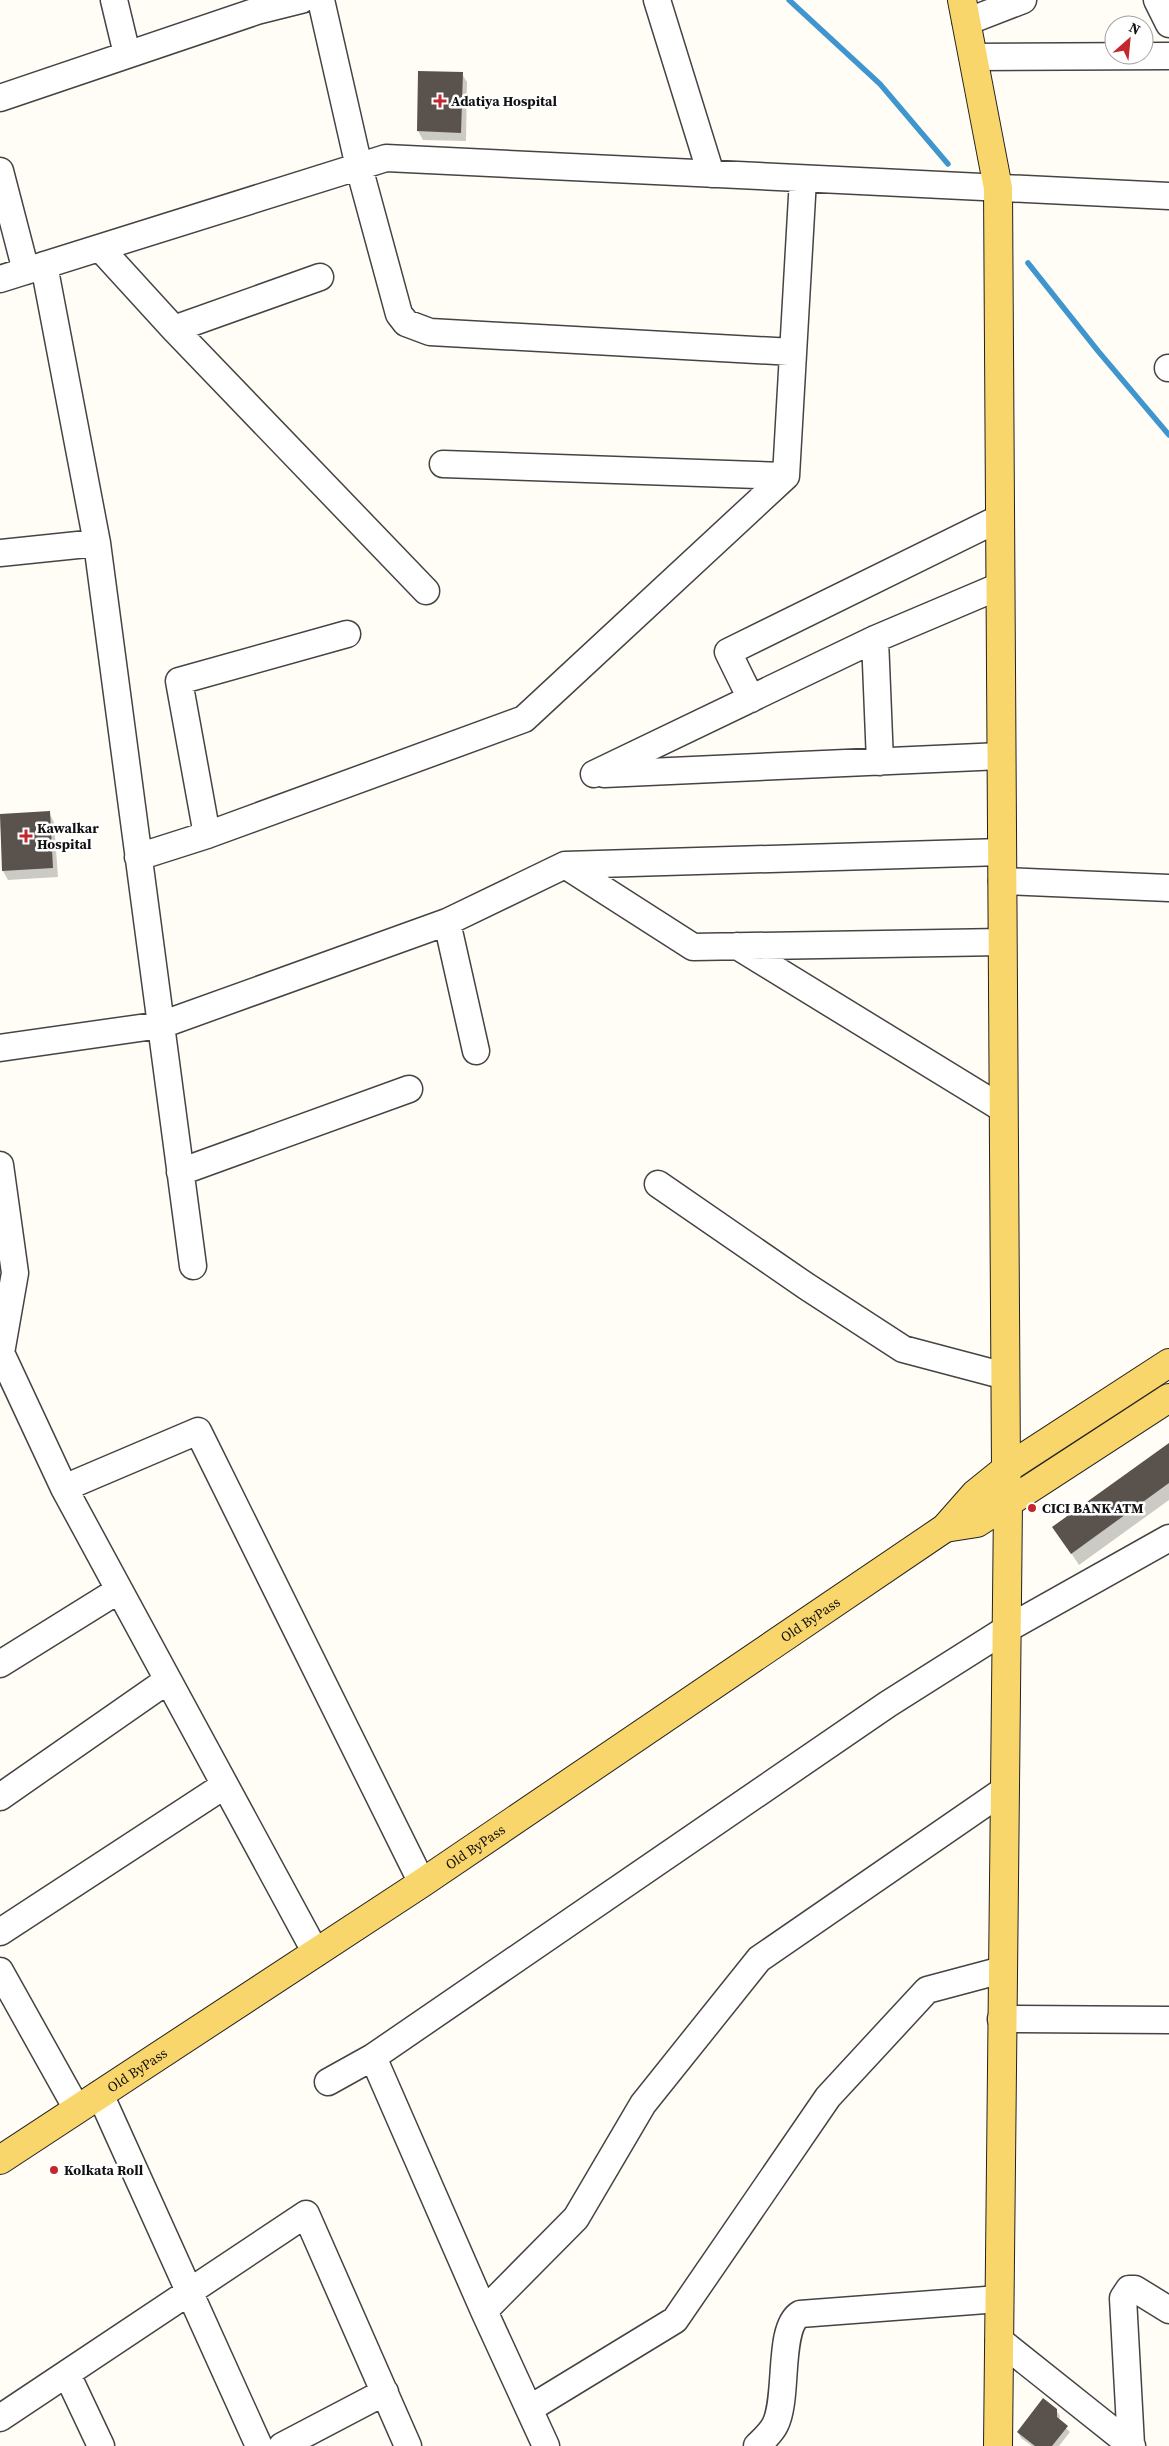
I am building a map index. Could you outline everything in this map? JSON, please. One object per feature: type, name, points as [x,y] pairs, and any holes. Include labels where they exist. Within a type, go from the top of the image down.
[{"type":"main road","points":[[964,11],[998,188],[1005,1376],[1008,1504],[1003,1792],[998,2446]]},
{"type":"main road","name":"Old ByPass","points":[[0,2160],[422,1883],[946,1528],[975,1494],[1006,1470],[1169,1363]]},
{"type":"main road","name":"Old ByPass","points":[[946,1528],[977,1524],[1169,1398]]},
{"type":"street","points":[[114,0],[127,54]]},
{"type":"street","points":[[0,98],[127,54],[255,6],[302,0]]},
{"type":"street","points":[[321,0],[358,167],[399,314],[406,323],[415,328],[430,332],[793,352]]},
{"type":"street","points":[[657,0],[711,174]]},
{"type":"street","points":[[964,11],[1023,0]]},
{"type":"street","points":[[1157,0],[1169,24]]},
{"type":"street","points":[[972,57],[1169,56]]},
{"type":"street","points":[[0,279],[386,158],[1169,196]]},
{"type":"street","points":[[0,170],[35,268],[97,543],[193,1266]]},
{"type":"street","points":[[138,857],[207,835],[524,719],[786,476],[803,179]]},
{"type":"street","points":[[100,248],[174,329],[426,591]]},
{"type":"street","points":[[174,329],[320,277]]},
{"type":"street","points":[[443,464],[786,476]]},
{"type":"street","points":[[751,699],[728,652],[1000,518]]},
{"type":"street","points":[[0,553],[97,543]]},
{"type":"street","points":[[1000,586],[875,639],[594,774],[1001,756]]},
{"type":"street","points":[[207,835],[179,681],[347,634]]},
{"type":"street","points":[[875,639],[880,762]]},
{"type":"street","points":[[0,1048],[161,1025],[447,922],[565,866],[1002,852]]},
{"type":"street","points":[[565,866],[693,947],[1002,942]]},
{"type":"street","points":[[1002,881],[1169,888]]},
{"type":"street","points":[[447,922],[476,1051]]},
{"type":"street","points":[[737,946],[1003,1109]]},
{"type":"street","points":[[180,1172],[409,1089]]},
{"type":"street","points":[[0,1165],[15,1273],[0,1355],[64,1488],[316,1953]]},
{"type":"street","points":[[658,1184],[806,1286],[903,1349],[1005,1376]]},
{"type":"street","points":[[64,1488],[198,1430],[422,1883]]},
{"type":"street","points":[[328,2082],[373,2057],[888,1704],[1005,1630],[1169,1538]]},
{"type":"street","points":[[0,1664],[119,1590]]},
{"type":"street","points":[[0,1797],[168,1680]]},
{"type":"street","points":[[0,1932],[224,1785]]},
{"type":"street","points":[[484,2311],[576,2218],[643,2104],[759,1959],[1003,1792]]},
{"type":"street","points":[[529,2409],[675,2320],[828,2097],[927,1990],[1002,1970]]},
{"type":"street","points":[[0,1971],[77,2109]]},
{"type":"street","points":[[1001,2019],[1169,2020]]},
{"type":"street","points":[[373,2057],[484,2311],[546,2446]]},
{"type":"street","points":[[100,2094],[259,2446]]},
{"type":"street","points":[[0,2418],[306,2214],[408,2446]]},
{"type":"street","points":[[1132,2446],[1123,2298],[1129,2289],[1135,2289],[1169,2310]]},
{"type":"street","points":[[757,2446],[781,2436],[788,2329],[793,2318],[800,2314],[999,2299]]},
{"type":"street","points":[[999,2340],[1132,2446]]},
{"type":"street","points":[[67,2374],[101,2446]]},
{"type":"street","points":[[282,2446],[385,2392]]},
{"type":"building","points":[[418,71],[463,72],[461,133],[417,131]]},
{"type":"building","points":[[50,811],[53,868],[2,871],[0,814]]},
{"type":"building","points":[[1169,1443],[1169,1483],[1071,1554],[1052,1527]]},
{"type":"building","points":[[1043,2398],[1057,2409],[1057,2417],[1068,2426],[1052,2446],[1035,2446],[1017,2432]]},
{"type":"waterway","points":[[789,0],[880,84],[948,164]]},
{"type":"waterway","points":[[1028,263],[1098,351],[1169,435]]},
{"type":"place","name":"Adatiya Hospital","points":[[440,101]]},
{"type":"place","name":"Kawalkar Hospital","points":[[26,836]]},
{"type":"place","name":"CICI BANK ATM","points":[[1032,1508]]},
{"type":"place","name":"Kolkata Roll","points":[[54,2170]]}]
